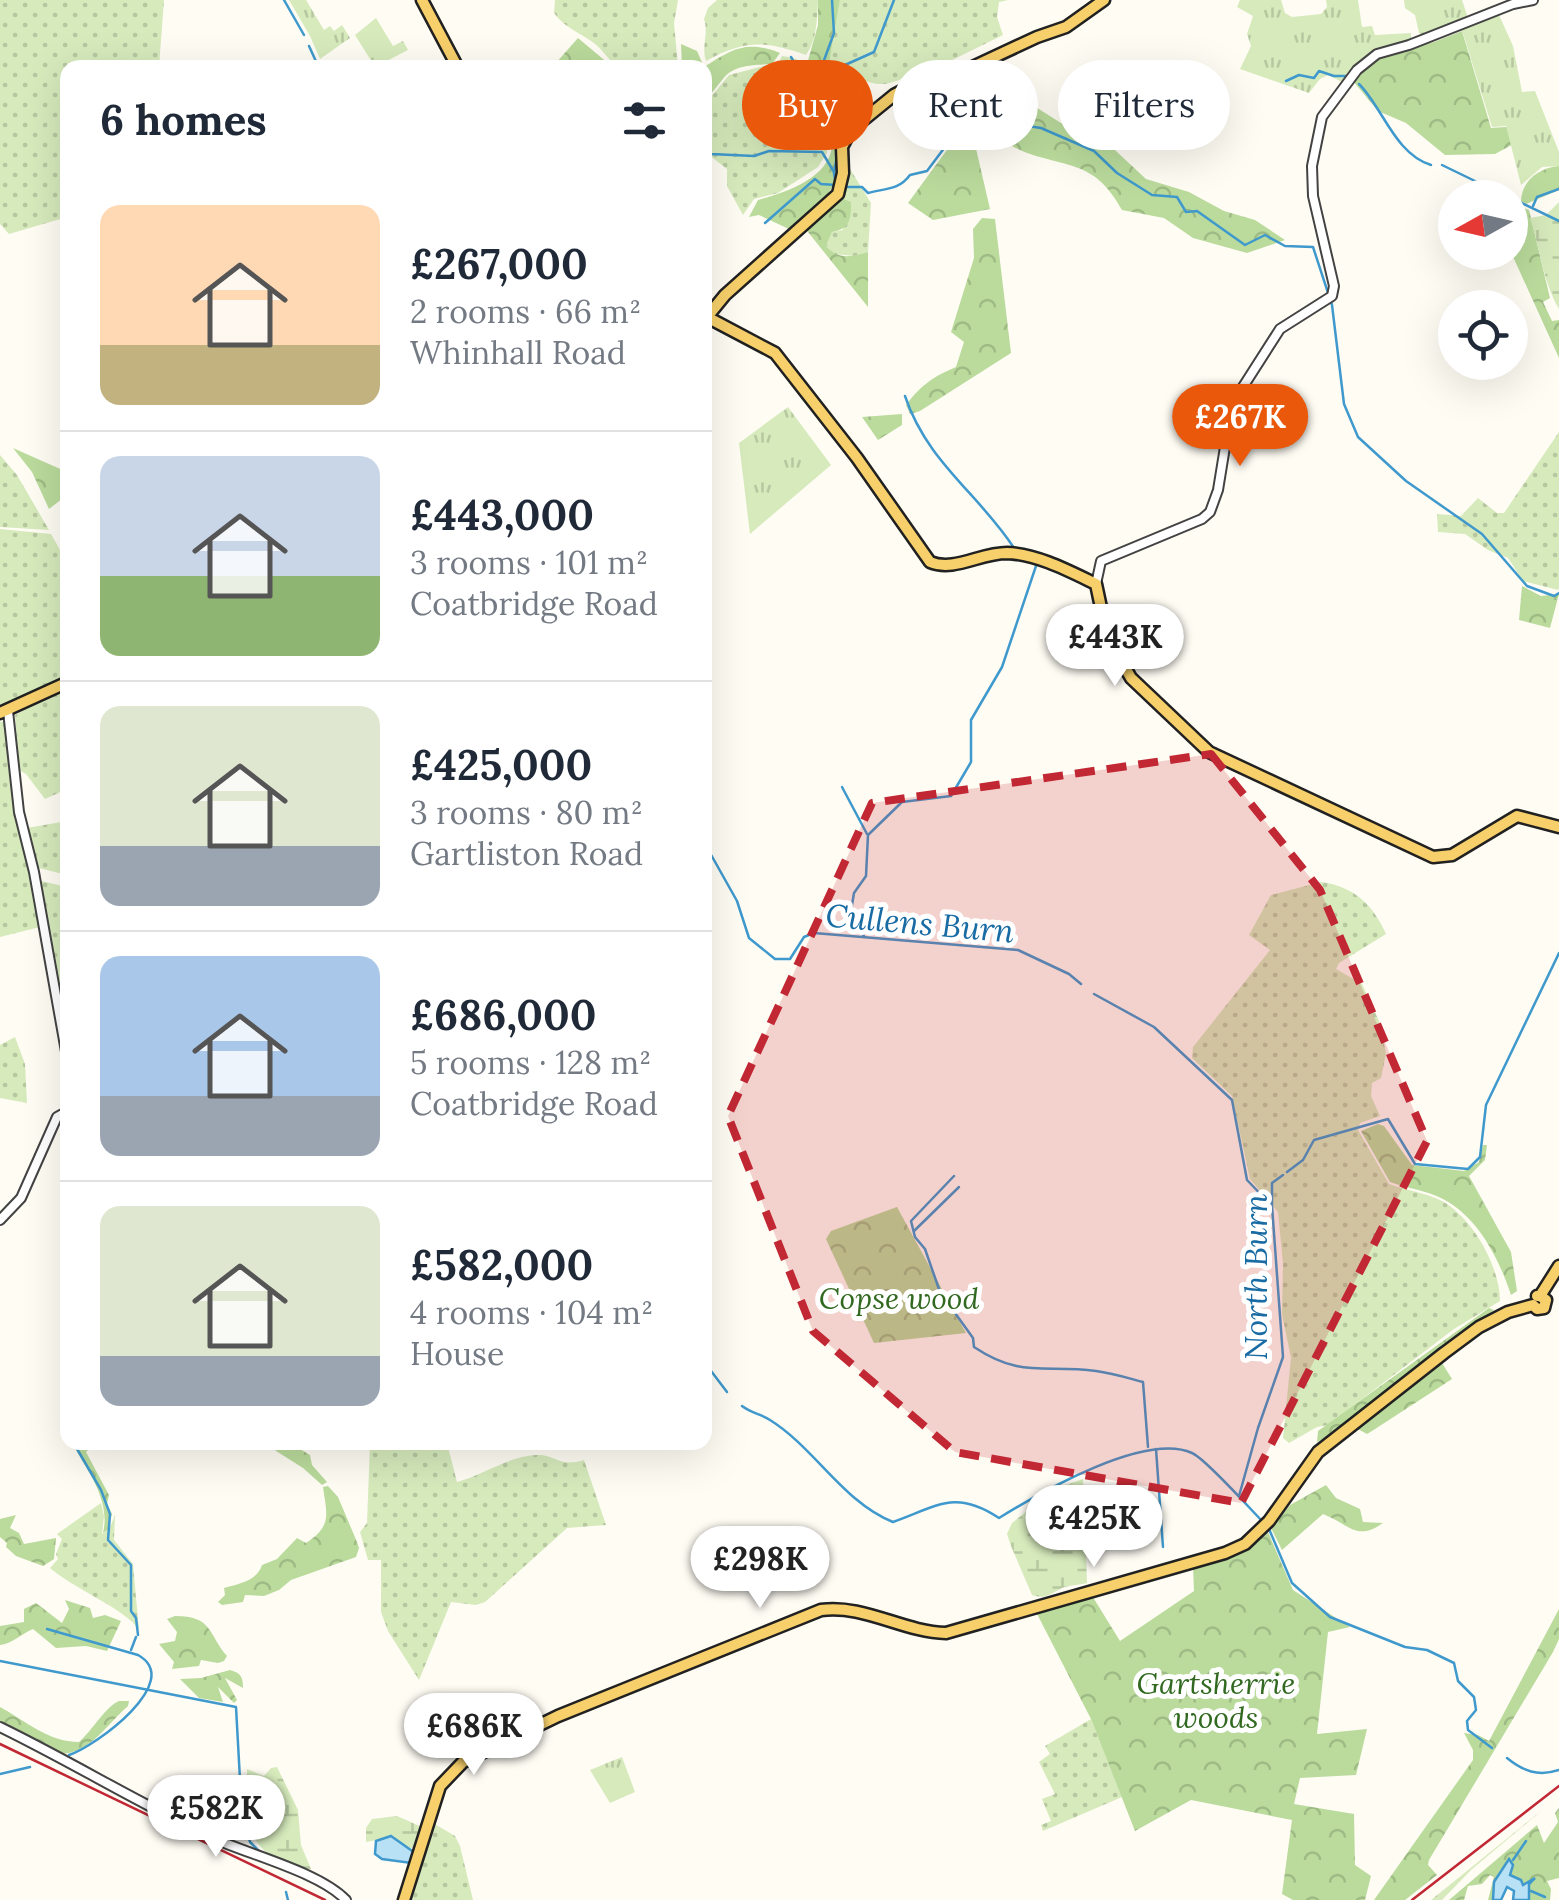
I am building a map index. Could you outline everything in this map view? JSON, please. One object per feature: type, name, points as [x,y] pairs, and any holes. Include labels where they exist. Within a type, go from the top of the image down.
[{"type":"main road","points":[[422,0],[454,60]]},
{"type":"main road","points":[[712,309],[838,194],[844,173],[842,147],[852,130],[894,96],[914,84],[949,78],[1066,27],[1104,0]]},
{"type":"main road","points":[[712,319],[775,353],[930,562],[948,566],[986,554],[1010,553],[1046,562],[1096,584],[1107,636],[1131,678],[1209,752],[1427,855],[1452,855],[1514,817],[1559,826]]},
{"type":"main road","points":[[4,712],[60,686]]},
{"type":"main road","points":[[404,1900],[440,1786],[454,1768],[527,1730],[820,1610],[863,1612],[922,1630],[946,1632],[1183,1567],[1245,1544],[1266,1525],[1318,1452],[1479,1327],[1536,1300],[1559,1266]]},
{"type":"street","points":[[1096,584],[1101,561],[1202,519],[1210,512],[1218,490],[1232,404],[1280,329],[1330,298],[1334,286],[1322,248],[1312,166],[1322,117],[1358,70],[1377,54],[1533,0]]},
{"type":"street","points":[[4,712],[19,812],[34,872],[60,1018]]},
{"type":"street","points":[[0,1220],[22,1198],[60,1115]]},
{"type":"street","points":[[0,1727],[157,1811],[324,1884],[346,1900]]},
{"type":"highlighted area","points":[[1211,754],[1320,890],[1427,1141],[1241,1503],[955,1452],[813,1331],[728,1116],[872,803]]},
{"type":"green space","points":[[0,0],[164,0],[160,60],[60,60],[60,219],[9,234],[0,224]]},
{"type":"green space","points":[[289,0],[306,0],[324,30],[330,26],[334,31],[342,25],[350,38],[320,59]]},
{"type":"green space","points":[[555,0],[678,0],[674,23],[677,60],[610,60],[554,13]]},
{"type":"green space","points":[[717,0],[818,0],[816,29],[806,55],[756,44],[706,60],[704,19]]},
{"type":"green space","points":[[818,0],[840,0],[830,60],[808,60],[818,25]]},
{"type":"green space","points":[[840,0],[1008,0],[999,2],[997,17],[1003,35],[952,60],[893,60],[893,82],[873,83],[873,60],[830,60]]},
{"type":"green space","points":[[1240,0],[1281,0],[1285,13],[1292,17],[1321,14],[1327,7],[1326,0],[1358,0],[1362,27],[1372,26],[1375,35],[1411,33],[1411,43],[1385,49],[1344,83],[1328,75],[1309,93],[1240,69],[1251,46],[1247,34],[1253,16],[1237,7]]},
{"type":"green space","points":[[1404,0],[1462,0],[1468,18],[1424,36],[1419,33],[1415,15],[1405,8]]},
{"type":"green space","points":[[1499,15],[1513,46],[1522,92],[1535,91],[1559,152],[1559,166],[1542,167],[1527,180],[1520,180],[1506,126],[1492,127],[1462,30]]},
{"type":"green space","points":[[376,18],[393,46],[403,41],[408,50],[389,60],[371,60],[355,35]]},
{"type":"green space","points":[[1462,31],[1491,128],[1534,133],[1495,154],[1445,155],[1406,123],[1378,111],[1353,81],[1381,55]]},
{"type":"green space","points":[[578,38],[605,60],[559,60]]},
{"type":"green space","points":[[681,44],[697,51],[701,60],[682,60]]},
{"type":"green space","points":[[749,47],[780,53],[775,60],[742,60],[742,67],[733,70],[712,92],[712,62],[723,55]]},
{"type":"green space","points":[[742,72],[742,150],[827,150],[818,167],[778,193],[754,199],[743,215],[727,186],[727,169],[712,157],[712,96],[729,75]]},
{"type":"green space","points":[[1038,109],[1058,121],[1058,150],[1115,150],[1146,179],[1255,220],[1285,240],[1247,253],[1193,238],[1164,218],[1122,210],[1104,184],[1084,170],[1020,150],[1038,150]]},
{"type":"green space","points":[[831,150],[843,150],[835,182],[815,212],[803,222],[789,229],[759,215],[749,217],[758,200],[803,183],[829,158]]},
{"type":"green space","points":[[947,150],[976,150],[990,209],[933,220],[908,203]]},
{"type":"green space","points":[[1559,166],[1559,190],[1528,203],[1528,183],[1545,169]]},
{"type":"green space","points":[[845,169],[850,169],[871,203],[868,252],[855,256],[833,254],[826,246],[832,232],[843,230],[838,197]]},
{"type":"green space","points":[[838,197],[851,202],[850,218],[846,226],[832,232],[826,246],[835,254],[846,256],[868,252],[868,307],[804,227]]},
{"type":"green space","points":[[1559,202],[1559,309],[1545,276],[1530,218],[1546,215]]},
{"type":"green space","points":[[1528,210],[1550,298],[1543,302],[1552,321],[1559,320],[1559,358],[1519,270],[1528,270]]},
{"type":"green space","points":[[982,218],[995,219],[1011,353],[910,414],[906,405],[917,392],[956,367],[964,342],[951,332],[974,258],[973,229]]},
{"type":"green space","points":[[788,407],[831,465],[750,534],[739,443]]},
{"type":"green space","points":[[902,414],[902,425],[878,440],[862,417]]},
{"type":"green space","points":[[1559,432],[1558,590],[1523,581],[1508,558],[1465,534],[1438,532],[1437,514],[1461,516],[1478,498],[1497,513],[1504,513]]},
{"type":"green space","points":[[13,448],[60,469],[60,500],[49,509],[32,472]]},
{"type":"green space","points":[[0,455],[17,475],[49,530],[0,527]]},
{"type":"green space","points":[[0,529],[51,534],[60,550],[60,679],[0,708]]},
{"type":"green space","points":[[1522,586],[1541,596],[1559,594],[1550,628],[1519,620]]},
{"type":"green space","points":[[60,691],[60,792],[45,799],[19,770],[15,715]]},
{"type":"green space","points":[[4,721],[14,802],[40,927],[0,937],[0,722]]},
{"type":"green space","points":[[60,822],[60,873],[35,867],[27,828]]},
{"type":"green space","points":[[37,880],[60,885],[60,1009]]},
{"type":"green space","points":[[1321,882],[1343,888],[1361,899],[1386,934],[1339,963],[1336,969],[1362,984],[1379,1021],[1386,1053],[1381,1078],[1372,1083],[1371,1096],[1380,1116],[1360,1123],[1358,1130],[1389,1184],[1442,1201],[1474,1231],[1490,1259],[1500,1301],[1454,1329],[1328,1425],[1289,1443],[1283,1438],[1291,1358],[1282,1314],[1278,1212],[1250,1179],[1232,1096],[1192,1058],[1193,1047],[1270,950],[1249,935],[1271,895]]},
{"type":"green space","points":[[15,1037],[25,1064],[27,1103],[0,1098],[0,1045]]},
{"type":"green space","points":[[1378,1124],[1384,1126],[1412,1165],[1464,1171],[1479,1162],[1483,1145],[1487,1145],[1485,1160],[1469,1176],[1511,1252],[1517,1291],[1511,1295],[1486,1241],[1456,1207],[1437,1196],[1390,1182],[1361,1131]]},
{"type":"green space","name":"Copse wood","points":[[897,1207],[966,1333],[874,1343],[826,1239],[831,1231]]},
{"type":"green space","points":[[1489,1308],[1494,1310],[1317,1442],[1318,1431]]},
{"type":"green space","points":[[1442,1363],[1452,1379],[1367,1434],[1356,1428]]},
{"type":"green space","points":[[76,1450],[88,1450],[109,1495],[107,1504],[112,1514],[108,1530],[103,1533],[104,1509]]},
{"type":"green space","points":[[275,1450],[302,1450],[310,1455],[312,1465],[327,1482],[322,1485]]},
{"type":"green space","points":[[370,1450],[449,1450],[457,1482],[526,1456],[543,1455],[563,1462],[584,1460],[606,1525],[567,1528],[485,1602],[451,1602],[419,1680],[388,1631],[381,1612],[381,1560],[368,1560],[360,1532],[367,1523]]},
{"type":"green space","points":[[1083,1479],[1087,1583],[1045,1596],[1032,1595],[1007,1534],[1012,1523],[1055,1489]]},
{"type":"green space","points":[[1326,1485],[1336,1498],[1360,1509],[1363,1522],[1383,1523],[1359,1531],[1323,1514],[1282,1550],[1271,1528],[1290,1505]]},
{"type":"green space","points":[[328,1486],[338,1497],[357,1542],[356,1557],[291,1580],[264,1596],[245,1595],[243,1602],[222,1605],[218,1602],[225,1595],[224,1588],[252,1578],[262,1565],[277,1559],[297,1538],[306,1543],[320,1531],[326,1513],[323,1487]]},
{"type":"green space","points":[[101,1503],[102,1534],[109,1530],[115,1515],[114,1540],[133,1564],[139,1630],[123,1615],[50,1568],[58,1559],[62,1539],[57,1534]]},
{"type":"green space","points":[[16,1515],[10,1528],[19,1533],[24,1544],[56,1538],[54,1559],[43,1566],[16,1556],[6,1547],[0,1537],[0,1519]]},
{"type":"green space","name":"Gartsherrie woods","points":[[1268,1532],[1293,1590],[1350,1627],[1328,1632],[1317,1734],[1367,1729],[1356,1775],[1300,1778],[1294,1804],[1354,1814],[1355,1865],[1371,1876],[1365,1900],[1293,1900],[1282,1894],[1292,1820],[1191,1800],[1135,1831],[1091,1719],[1035,1610],[1091,1594],[1120,1641],[1194,1591],[1193,1567],[1243,1548]]},
{"type":"green space","points":[[65,1600],[90,1608],[93,1618],[105,1615],[121,1621],[107,1651],[86,1646],[56,1648],[33,1629],[0,1645],[0,1626],[24,1622],[24,1609],[36,1603],[62,1623],[69,1609]]},
{"type":"green space","points":[[1559,1609],[1559,1639],[1553,1652],[1429,1860],[1428,1865],[1437,1875],[1405,1900],[1374,1900],[1473,1760],[1473,1750],[1464,1733],[1489,1741]]},
{"type":"green space","points":[[175,1616],[203,1623],[227,1656],[224,1661],[201,1660],[199,1666],[172,1669],[174,1662],[159,1644],[175,1641],[177,1632],[167,1619]]},
{"type":"green space","points":[[230,1670],[243,1681],[243,1688],[225,1678],[237,1700],[234,1703],[218,1687],[223,1702],[199,1698],[180,1679],[201,1678]]},
{"type":"green space","points":[[119,1701],[129,1701],[128,1706],[90,1743],[71,1752],[60,1754],[0,1725],[0,1707],[47,1735],[79,1742]]},
{"type":"green space","points":[[1091,1719],[1122,1797],[1043,1831],[1041,1825],[1051,1821],[1042,1799],[1055,1794],[1039,1762],[1050,1754],[1045,1746]]},
{"type":"green space","points":[[622,1757],[635,1792],[610,1803],[590,1770]]},
{"type":"green space","points":[[277,1767],[298,1810],[301,1845],[311,1869],[299,1869],[268,1853],[249,1822],[247,1769],[264,1776]]},
{"type":"green space","points":[[1546,1807],[1471,1870],[1442,1900],[1431,1900]]},
{"type":"green space","points":[[1559,1808],[1559,1878],[1547,1881],[1550,1900],[1529,1900],[1533,1879],[1523,1885],[1510,1875],[1513,1865],[1501,1869],[1494,1882],[1493,1900],[1488,1900],[1494,1877],[1490,1875],[1482,1884],[1468,1886],[1464,1900],[1449,1900],[1537,1825],[1544,1843],[1558,1822],[1555,1813]]},
{"type":"green space","points":[[397,1816],[424,1828],[416,1849],[377,1840],[366,1842],[366,1828],[372,1819]]},
{"type":"green space","points":[[433,1823],[455,1836],[473,1900],[412,1900]]},
{"type":"water","points":[[391,1836],[415,1853],[411,1863],[382,1859],[375,1854],[376,1841]]},
{"type":"water","points":[[1509,1859],[1513,1865],[1510,1875],[1523,1885],[1535,1878],[1529,1884],[1529,1900],[1513,1900],[1514,1891],[1507,1887],[1501,1900],[1493,1900],[1494,1882]]},
{"type":"waterway","name":"Cullens Burn","points":[[284,0],[304,35]]},
{"type":"waterway","points":[[824,60],[834,33],[832,0]]},
{"type":"waterway","points":[[856,60],[874,52],[894,0]]},
{"type":"waterway","name":"Cullens Burn","points":[[309,46],[315,60]]},
{"type":"waterway","points":[[1286,81],[1299,75],[1314,78],[1319,71],[1349,76]]},
{"type":"waterway","points":[[1359,84],[1399,141],[1431,165]]},
{"type":"waterway","points":[[848,187],[862,187],[868,193],[896,186],[910,175],[927,171],[945,147],[958,142],[963,121],[970,128],[1001,122],[1041,128],[1094,151],[1117,173],[1152,195],[1177,197],[1186,212],[1197,211],[1245,245],[1265,235],[1285,246],[1313,247],[1332,305],[1344,404],[1358,437],[1406,481],[1482,534],[1527,586],[1554,596],[1559,593]]},
{"type":"waterway","points":[[765,223],[815,179],[821,184],[836,185],[838,150]]},
{"type":"waterway","points":[[712,154],[822,152],[834,172]]},
{"type":"waterway","points":[[1442,165],[1473,180]]},
{"type":"waterway","points":[[1533,206],[1537,197],[1559,189]]},
{"type":"waterway","points":[[1528,206],[1559,221]]},
{"type":"waterway","points":[[905,396],[926,440],[1014,548]]},
{"type":"waterway","points":[[864,936],[853,923],[851,911],[854,893],[866,876],[868,835],[902,802],[951,796],[971,762],[971,720],[1002,667],[1036,566]]},
{"type":"waterway","points":[[842,787],[867,834]]},
{"type":"waterway","name":"Cullens Burn","points":[[712,856],[737,901],[749,938],[775,959],[790,959],[804,937],[814,933],[1018,950],[1069,974],[1081,984]]},
{"type":"waterway","name":"North Burn","points":[[1287,1172],[1303,1160],[1314,1140],[1388,1119],[1415,1164],[1468,1169],[1480,1157],[1486,1105],[1559,953]]},
{"type":"waterway","name":"Cullens Burn","points":[[1094,994],[1154,1027],[1232,1100],[1247,1180],[1271,1205]]},
{"type":"waterway","name":"North Burn","points":[[1239,1496],[1283,1357],[1272,1206],[1272,1183],[1283,1175]]},
{"type":"waterway","points":[[954,1176],[911,1221],[940,1292],[973,1338],[974,1347],[1020,1367],[1096,1371],[1143,1382],[1148,1447]]},
{"type":"waterway","points":[[914,1231],[959,1187]]},
{"type":"waterway","points":[[712,1372],[727,1392]]},
{"type":"waterway","points":[[742,1406],[786,1432],[859,1502],[893,1522],[958,1502],[999,1518],[1040,1494],[1121,1457],[1172,1449],[1198,1457],[1264,1523]]},
{"type":"waterway","points":[[1156,1449],[1163,1547]]},
{"type":"waterway","points":[[78,1450],[110,1514],[108,1540],[131,1565],[131,1611],[138,1635]]},
{"type":"waterway","points":[[1269,1529],[1292,1583],[1330,1617],[1454,1663],[1458,1681],[1474,1697],[1476,1710],[1467,1721],[1468,1730],[1492,1748]]},
{"type":"waterway","points":[[47,1629],[138,1655],[150,1666],[151,1680],[131,1711],[98,1739],[69,1755]]},
{"type":"waterway","points":[[131,1650],[136,1637]]},
{"type":"waterway","points":[[0,1661],[236,1707],[242,1816],[250,1842],[261,1853]]},
{"type":"waterway","points":[[1507,1758],[1531,1771],[1559,1770]]},
{"type":"waterway","points":[[0,1774],[30,1767]]},
{"type":"waterway","points":[[1513,1860],[1526,1841]]},
{"type":"waterway","points":[[1531,1891],[1545,1897]]},
{"type":"waterway","points":[[286,1892],[288,1900]]},
{"type":"railway","points":[[0,1744],[325,1900]]},
{"type":"railway","points":[[1412,1900],[1559,1786]]}]
